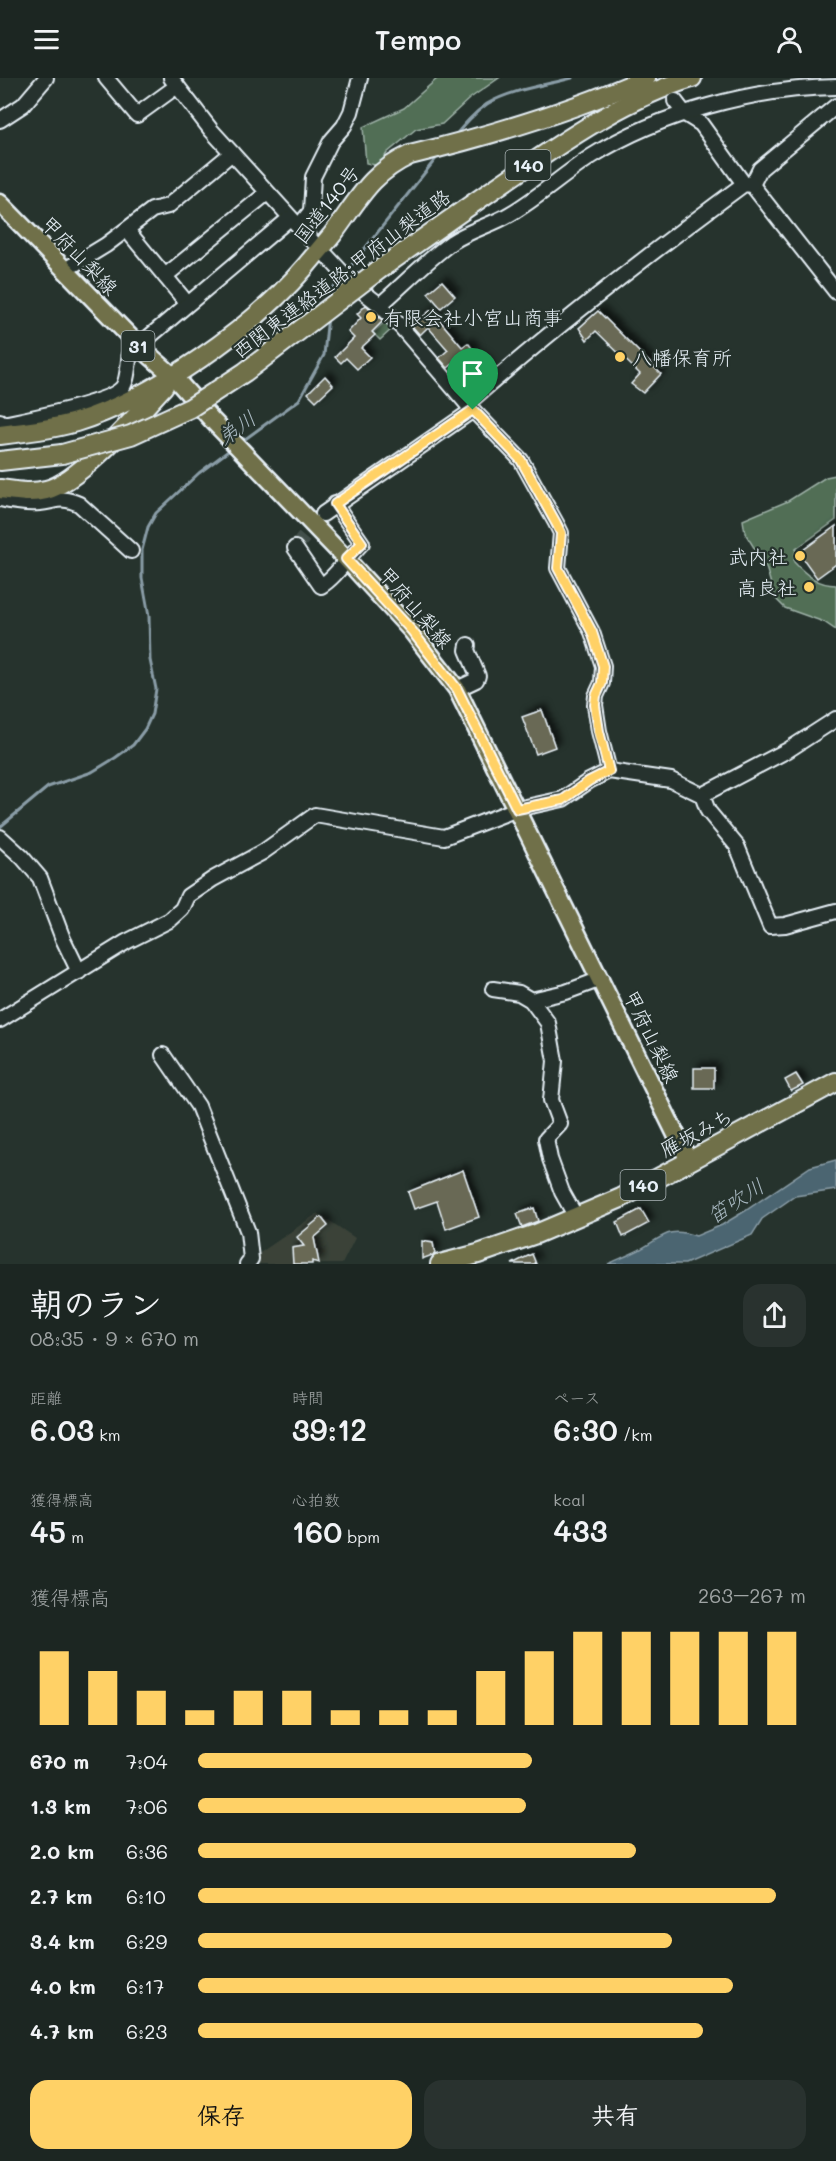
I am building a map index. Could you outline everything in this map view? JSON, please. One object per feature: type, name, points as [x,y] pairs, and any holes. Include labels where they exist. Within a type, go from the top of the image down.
[{"type":"highway","name":"国道140号","points":[[173,376],[240,329],[290,285],[331,236],[372,180],[390,166],[410,155],[481,138],[556,114],[646,78]]},
{"type":"highway","name":"西関東連絡道路;甲府山梨道路","points":[[0,461],[62,454],[130,435],[190,408],[245,372],[376,272],[461,211],[578,132],[651,94],[692,78]]},
{"type":"highway","points":[[1,426],[47,429],[77,422],[131,399],[173,376]]},
{"type":"highway","points":[[0,489],[30,492],[61,485],[89,463],[173,376]]},
{"type":"highway","name":"雁坂みち","points":[[440,1264],[536,1234],[621,1198],[836,1082]]},
{"type":"main road","name":"甲府山梨線","points":[[0,203],[138,346],[173,376],[254,465],[346,559],[412,631],[457,689],[689,1161]]},
{"type":"street","points":[[0,120],[23,105],[46,78]]},
{"type":"street","points":[[106,78],[137,115],[174,82],[232,153],[312,241]]},
{"type":"street","points":[[1,426],[87,404],[119,391],[123,387],[130,353],[187,303],[311,211],[313,177],[331,141],[344,126],[351,112],[360,78]]},
{"type":"street","points":[[380,305],[453,242],[510,214],[565,174],[621,140],[663,121],[756,95],[806,88],[836,87]]},
{"type":"street","points":[[675,101],[685,114],[701,124],[836,292]]},
{"type":"street","points":[[323,514],[470,407],[532,347],[664,243],[748,185],[760,168],[836,106]]},
{"type":"street","points":[[65,270],[106,245],[153,210],[168,206],[232,153]]},
{"type":"street","points":[[165,276],[267,193]]},
{"type":"street","points":[[127,230],[187,303]]},
{"type":"street","points":[[332,261],[353,284],[380,305],[470,407],[521,460],[561,533],[558,568],[592,632],[603,666],[602,683],[595,705],[609,771]]},
{"type":"street","points":[[0,499],[39,503],[61,498],[69,500],[79,504],[131,551]]},
{"type":"street","points":[[295,548],[321,586],[331,580],[346,559],[362,543],[335,504]]},
{"type":"street","points":[[457,689],[476,680],[478,676],[467,650],[468,645]]},
{"type":"street","points":[[702,795],[788,750],[836,719]]},
{"type":"street","points":[[0,1020],[126,942],[170,920],[182,909],[188,896],[213,879],[263,852],[315,815],[444,837],[517,809],[563,800],[589,781],[609,771],[671,780],[702,795],[708,811],[737,846],[770,926],[785,925],[836,911]]},
{"type":"street","points":[[3,840],[40,878],[63,939],[79,972]]},
{"type":"street","points":[[531,1000],[566,992],[601,979]]},
{"type":"street","points":[[493,989],[519,993],[531,1000],[548,1023],[555,1061],[551,1100],[560,1124],[546,1139],[550,1159],[562,1192],[576,1217]]},
{"type":"street","points":[[163,1055],[198,1106],[217,1157],[236,1197],[248,1232],[251,1259],[247,1264]]},
{"type":"shaded area","points":[[318,1213],[355,1238],[342,1264],[248,1264],[251,1259]]},
{"type":"green space","points":[[438,78],[499,78],[469,99],[442,124],[416,129],[387,153],[379,166],[366,163],[363,127],[404,108]]},
{"type":"green space","points":[[387,320],[394,327],[380,340],[373,333]]},
{"type":"green space","points":[[836,475],[836,520],[796,549],[794,562],[813,578],[836,585],[836,630],[824,622],[785,608],[775,598],[766,567],[745,533],[743,520],[788,501],[826,477]]},
{"type":"water","points":[[836,1160],[836,1190],[795,1196],[762,1219],[752,1235],[685,1264],[608,1264],[639,1250],[666,1234],[679,1232],[696,1236],[722,1225],[810,1167]]},
{"type":"building","points":[[442,281],[455,296],[441,308],[428,293]]},
{"type":"building","points":[[366,305],[383,321],[372,332],[375,335],[361,348],[370,357],[357,369],[346,358],[341,363],[335,357],[354,338],[348,332],[361,318],[357,314]]},
{"type":"building","points":[[431,310],[462,347],[468,343],[474,351],[464,360],[461,357],[448,368],[439,358],[448,350],[428,327],[420,335],[412,326]]},
{"type":"building","name":"八幡保育所","points":[[598,311],[661,374],[643,393],[631,384],[640,374],[596,331],[587,340],[579,328]]},
{"type":"building","points":[[325,376],[333,385],[316,401],[308,393]]},
{"type":"building","points":[[836,526],[836,564],[817,578],[799,553]]},
{"type":"building","points":[[542,710],[555,747],[536,754],[522,717]]},
{"type":"building","points":[[694,1068],[714,1068],[714,1088],[694,1088]]},
{"type":"building","points":[[796,1074],[803,1085],[791,1091],[785,1080]]},
{"type":"building","points":[[463,1170],[479,1217],[446,1229],[437,1201],[414,1209],[408,1192]]},
{"type":"building","points":[[534,1208],[538,1221],[522,1227],[517,1214]]},
{"type":"building","points":[[641,1209],[649,1223],[623,1237],[617,1222]]},
{"type":"building","points":[[321,1217],[328,1226],[314,1238],[319,1263],[312,1261],[312,1264],[293,1264],[292,1248],[304,1246],[297,1237]]},
{"type":"building","points":[[422,1241],[433,1243],[435,1254],[422,1259]]},
{"type":"building","points":[[532,1254],[536,1264],[512,1264]]},
{"type":"waterway","name":"弟川","points":[[454,137],[478,111],[496,99],[517,91],[572,78]]},
{"type":"waterway","name":"弟川","points":[[347,271],[438,156]]},
{"type":"waterway","name":"弟川","points":[[329,298],[341,278]]},
{"type":"waterway","name":"弟川","points":[[241,442],[299,400],[324,355],[328,316]]},
{"type":"waterway","name":"弟川","points":[[0,827],[48,787],[92,772],[115,758],[133,745],[145,729],[152,714],[156,689],[150,660],[149,616],[142,578],[142,550],[148,527],[156,513],[199,473],[231,449]]},
{"type":"tunnel","points":[[295,548],[320,518]]},
{"type":"place","name":"有限会社小宮山商事","points":[[371,317]]},
{"type":"place","name":"八幡保育所","points":[[620,357]]},
{"type":"place","name":"武内社","points":[[800,556]]},
{"type":"place","name":"高良社","points":[[809,587]]},
{"type":"route","points":[[473,410],[521,460],[556,523],[561,533],[558,568],[592,632],[603,666],[602,683],[595,705],[609,771],[589,781],[563,800],[517,809],[457,689],[412,631],[346,559],[362,543],[335,504],[473,410]]},
{"type":"water label","name":"笛吹川","points":[[735,1200]]}]
